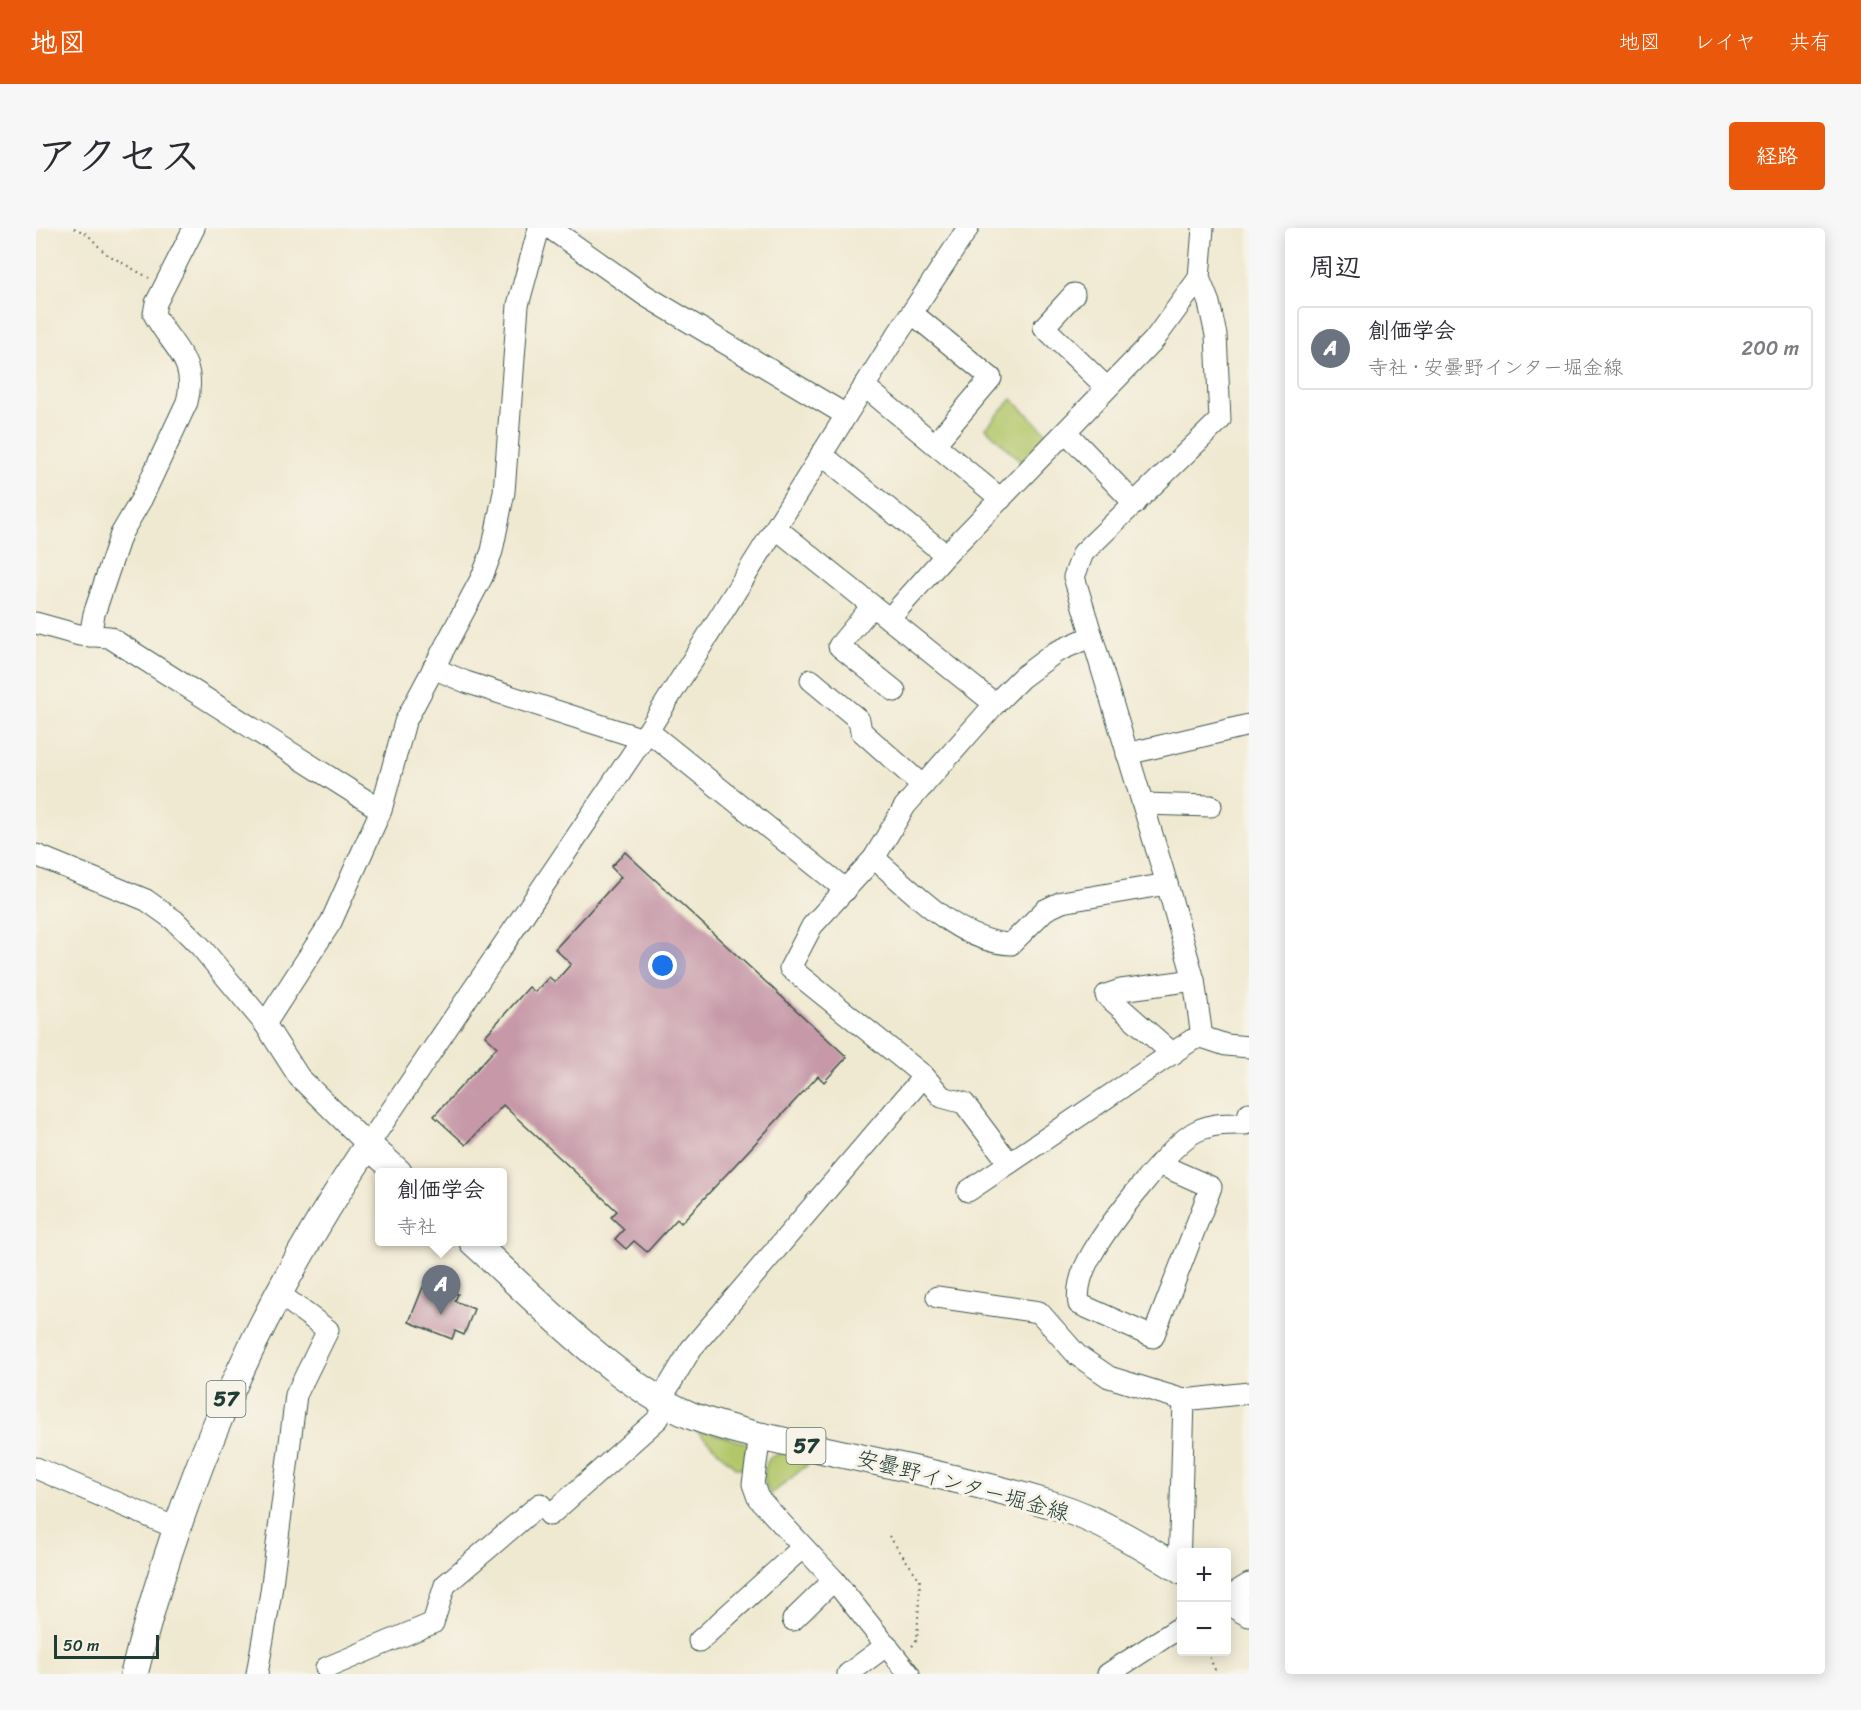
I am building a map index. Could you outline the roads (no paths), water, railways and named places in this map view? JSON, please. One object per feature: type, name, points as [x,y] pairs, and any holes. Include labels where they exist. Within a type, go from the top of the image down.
[{"type":"main road","points":[[368,1145],[393,1168]]},
{"type":"main road","name":"57","points":[[134,1674],[176,1528],[235,1377],[278,1293],[323,1213],[368,1145]]},
{"type":"main road","name":"安曇野インター堀金線","points":[[477,1246],[602,1359],[664,1401],[691,1415],[760,1436],[937,1475],[1054,1505],[1115,1530],[1177,1568]]},
{"type":"main road","points":[[1231,1602],[1249,1613]]},
{"type":"street","points":[[90,636],[94,614],[121,534],[141,500],[187,402],[192,386],[190,371],[154,314],[164,286],[194,228]]},
{"type":"street","points":[[36,855],[146,900],[174,921],[200,946],[265,1024],[299,1077],[368,1145],[646,735],[777,529],[864,386],[968,228]]},
{"type":"street","points":[[1202,1037],[1194,980],[1074,577],[1083,553],[1220,420],[1216,335],[1209,303],[1199,278],[1203,228]]},
{"type":"street","points":[[265,1024],[332,922],[381,810],[405,722],[482,577],[492,551],[504,492],[518,306],[540,229],[646,296],[846,415]]},
{"type":"street","points":[[895,691],[839,646],[946,555],[1002,499],[1154,340],[1199,278]]},
{"type":"street","points":[[1074,294],[1044,327],[1107,388]]},
{"type":"street","points":[[918,318],[991,378],[935,444]]},
{"type":"street","points":[[864,386],[1002,499]]},
{"type":"street","points":[[1066,432],[1135,504]]},
{"type":"street","points":[[821,454],[946,555]]},
{"type":"street","points":[[777,529],[995,704]]},
{"type":"street","points":[[36,622],[90,636],[110,637],[381,810]]},
{"type":"street","points":[[1009,1163],[964,1103],[942,1097],[924,1076],[790,968],[812,926],[874,858],[905,806],[995,704],[1021,678],[1056,652],[1092,636]]},
{"type":"street","points":[[433,668],[466,682],[646,735],[846,890]]},
{"type":"street","points":[[811,680],[859,720],[861,730],[923,786]]},
{"type":"street","points":[[1127,753],[1249,725]]},
{"type":"street","points":[[1143,804],[1211,806]]},
{"type":"street","points":[[874,858],[962,931],[991,943],[1011,944],[1045,910],[1062,902],[1167,884]]},
{"type":"street","points":[[1173,1054],[1107,995],[1121,990],[1194,980]]},
{"type":"street","points":[[968,1191],[1192,1040],[1202,1037],[1226,1045],[1249,1047]]},
{"type":"street","points":[[326,1668],[433,1623],[445,1585],[540,1504],[550,1515],[658,1419],[664,1401],[691,1349],[924,1076]]},
{"type":"street","points":[[1159,1164],[1211,1187],[1153,1337],[1079,1304],[1077,1291],[1093,1252],[1159,1164],[1177,1145],[1196,1131],[1219,1124],[1246,1124],[1249,1113]]},
{"type":"street","points":[[257,1674],[271,1592],[296,1395],[328,1330],[278,1293]]},
{"type":"street","points":[[937,1297],[1039,1312],[1077,1355],[1109,1377],[1184,1400],[1249,1393]]},
{"type":"street","points":[[1181,1548],[1184,1400]]},
{"type":"street","points":[[760,1436],[753,1484],[758,1498],[834,1580],[905,1668]]},
{"type":"street","points":[[36,1468],[176,1528]]},
{"type":"street","points":[[699,1641],[803,1547]]},
{"type":"street","points":[[793,1620],[834,1580]]},
{"type":"street","points":[[1231,1596],[1249,1584]]},
{"type":"street","points":[[1108,1674],[1177,1629]]},
{"type":"street","points":[[848,1674],[887,1645]]},
{"type":"place","name":"創価学会","points":[[441,1315]]}]
